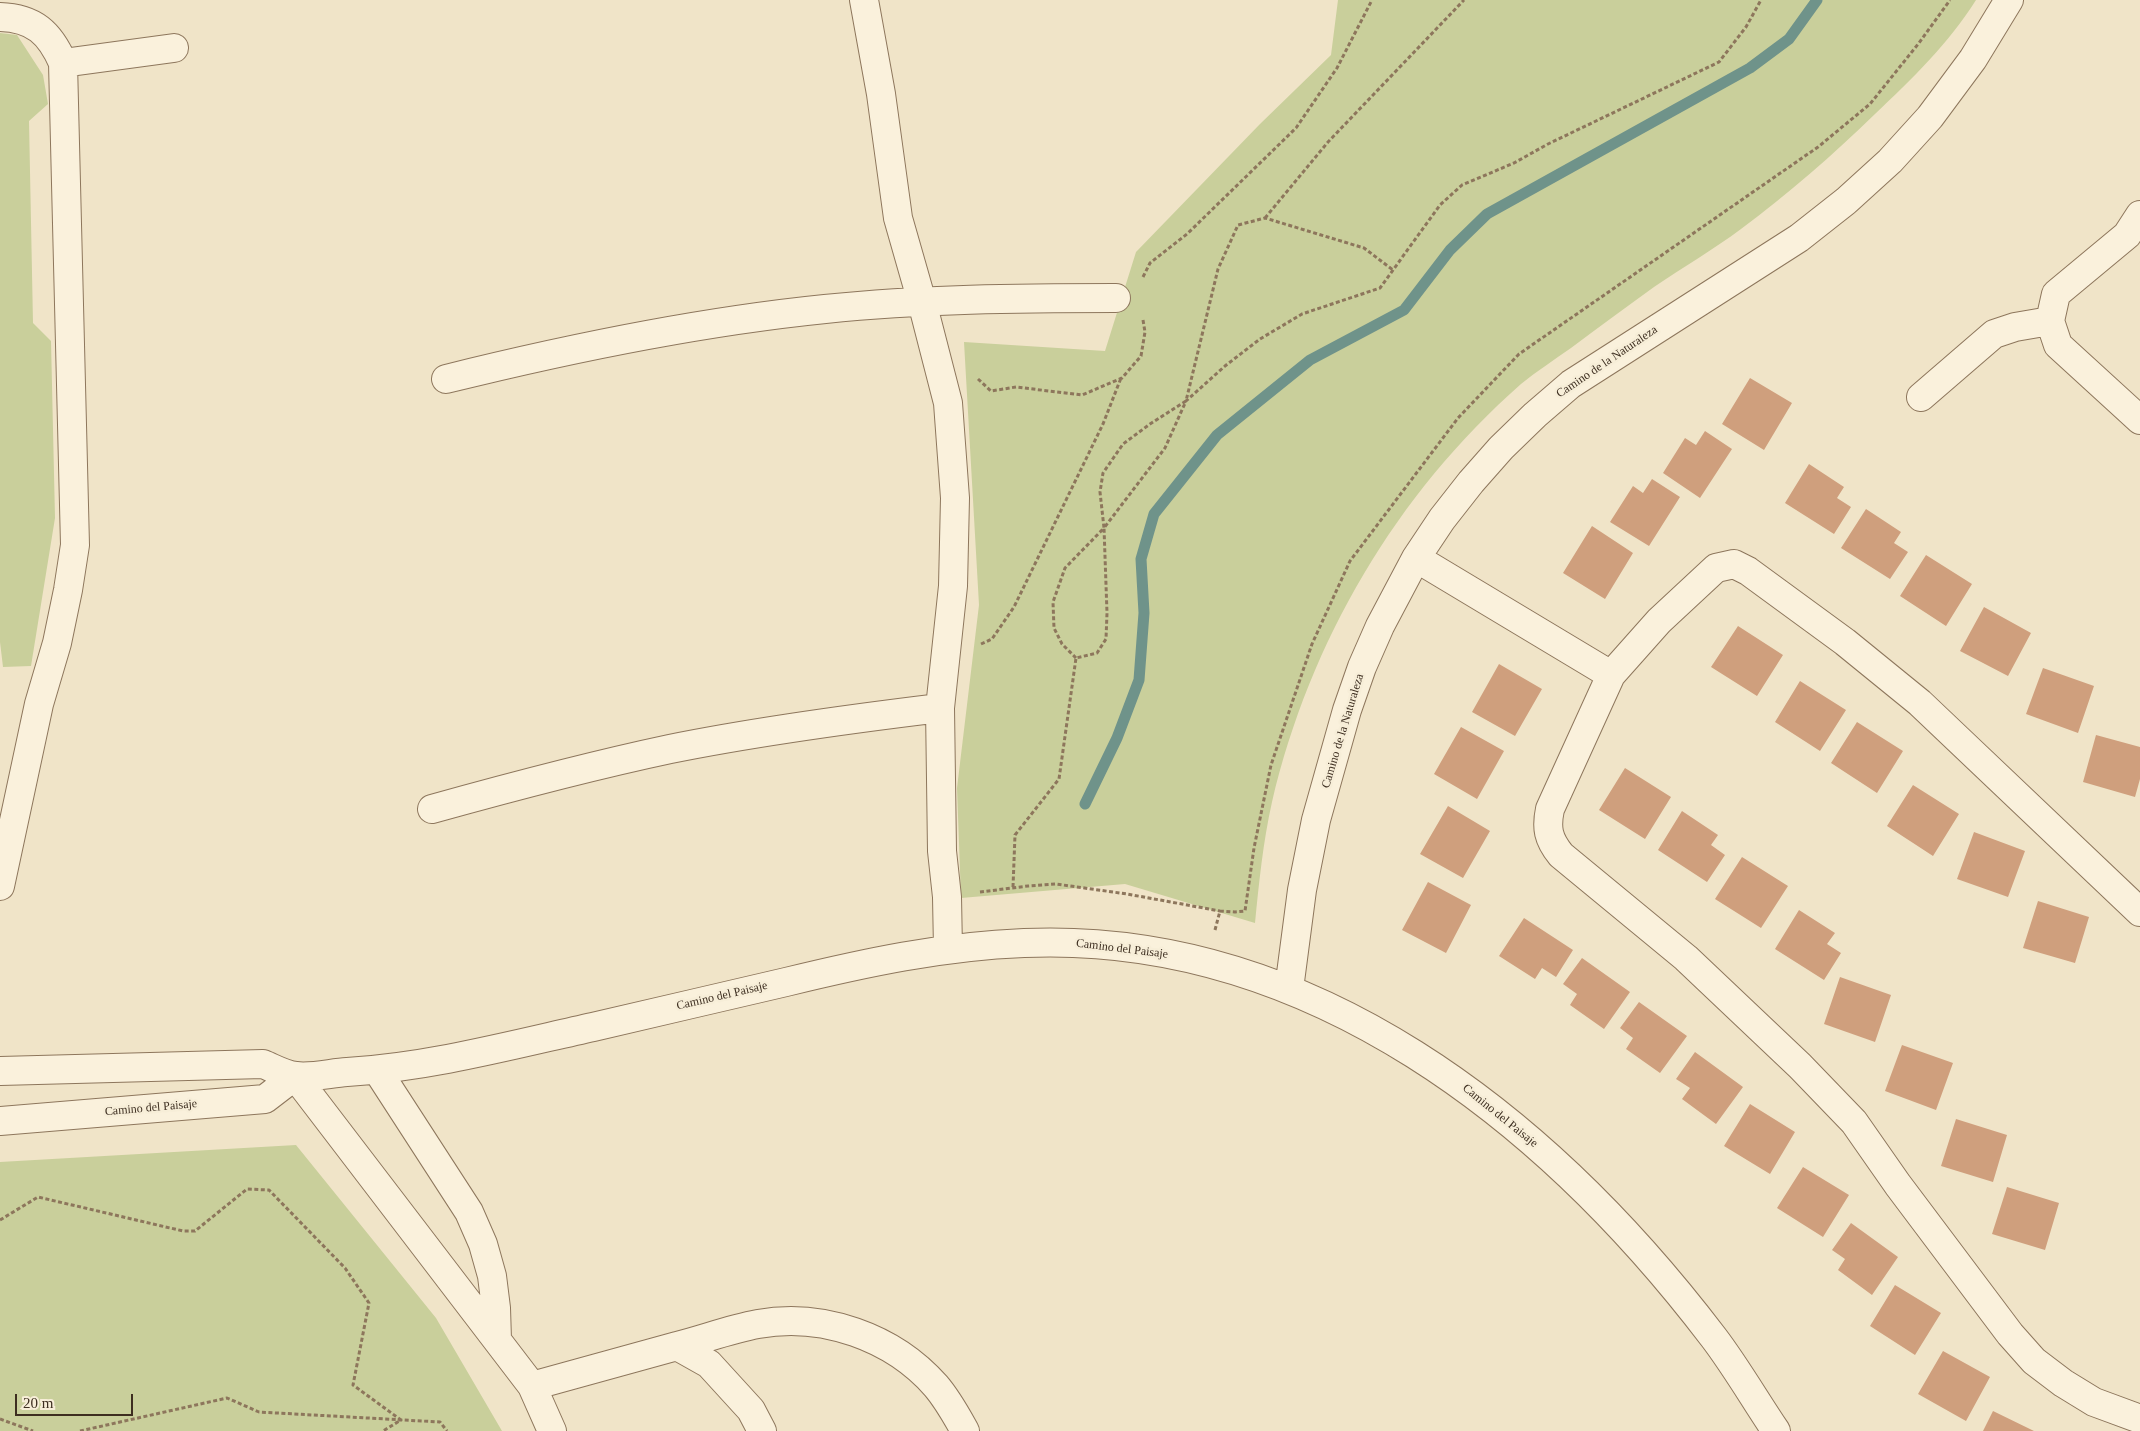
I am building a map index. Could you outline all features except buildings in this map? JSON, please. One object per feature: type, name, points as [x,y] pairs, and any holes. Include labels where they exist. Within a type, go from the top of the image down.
[{"type":"street","points":[[864,0],[881,94],[898,218],[948,403],[955,498],[953,586],[940,708],[942,851],[947,897],[948,949]]},
{"type":"street","name":"Camino de la Naturaleza","points":[[1289,989],[1302,890],[1316,820],[1347,710],[1362,667],[1380,626],[1416,558],[1442,519],[1471,482],[1522,428],[1570,384],[1799,238],[1846,201],[1890,161],[1930,117],[1952,89],[2009,0]]},
{"type":"street","points":[[0,17],[26,21],[44,31],[56,48],[63,63],[75,545],[57,643],[39,704],[0,886]]},
{"type":"street","points":[[63,63],[174,48]]},
{"type":"street","points":[[2140,215],[2126,235],[2056,294],[2050,321],[2058,345],[2140,420]]},
{"type":"street","points":[[446,379],[540,355],[730,320],[825,309],[922,302],[1010,298],[1116,298]]},
{"type":"street","points":[[1920,397],[1994,334],[2015,327],[2050,321]]},
{"type":"street","points":[[1416,558],[1611,675]]},
{"type":"street","points":[[2140,912],[1920,704],[1845,642],[1748,571],[1734,564],[1716,568],[1658,620],[1611,675],[1550,809],[1548,834],[1552,844],[1561,855],[1686,958],[1800,1066],[1854,1122],[1898,1185],[2010,1334],[2034,1361],[2063,1383],[2094,1402],[2140,1419]]},
{"type":"street","points":[[432,809],[551,776],[671,749],[793,727],[940,708]]},
{"type":"street","name":"Camino del Paisaje","points":[[0,1071],[263,1064],[295,1076],[377,1070],[504,1047],[873,962],[948,949],[1032,943],[1079,942],[1137,948],[1206,961],[1289,989],[1378,1032],[1437,1067],[1497,1111],[1564,1170],[1671,1284],[1716,1340],[1776,1431]]},
{"type":"street","points":[[377,1070],[469,1212],[483,1244],[492,1276],[497,1340]]},
{"type":"street","points":[[295,1076],[532,1386],[552,1431]]},
{"type":"street","name":"Camino del Paisaje","points":[[0,1121],[264,1099],[295,1076]]},
{"type":"street","points":[[532,1386],[757,1324],[777,1322],[815,1323],[844,1328],[880,1342],[896,1351],[917,1367],[936,1386],[947,1400],[965,1431]]},
{"type":"street","points":[[677,1346],[709,1364],[752,1410],[762,1431]]},
{"type":"path","points":[[1140,282],[1150,263],[1187,234],[1296,128],[1337,68],[1372,0]]},
{"type":"path","points":[[1076,658],[1062,644],[1054,628],[1053,602],[1064,568],[1104,528],[1165,448],[1186,401],[1218,269],[1238,226],[1264,218],[1328,142],[1464,0]]},
{"type":"path","points":[[1076,658],[1097,653],[1106,639],[1104,528],[1100,492],[1103,473],[1123,444],[1186,401],[1225,366],[1260,339],[1302,314],[1380,288],[1440,205],[1462,185],[1514,164],[1548,144],[1719,62],[1746,27],[1762,0]]},
{"type":"path","points":[[1264,218],[1364,248],[1393,270]]},
{"type":"path","points":[[945,663],[992,638],[1014,607],[1103,424],[1122,378],[1141,356],[1145,332],[1142,317]]},
{"type":"path","points":[[939,368],[958,368],[982,381],[991,391],[1016,387],[1082,395],[1122,378]]},
{"type":"path","points":[[1014,888],[1015,835],[1059,779],[1076,658]]},
{"type":"path","points":[[947,897],[1056,884],[1127,894],[1220,911]]},
{"type":"path","points":[[0,1220],[38,1197],[184,1231],[194,1231],[247,1189],[269,1190],[345,1268],[369,1303],[353,1384],[401,1420]]},
{"type":"path","points":[[80,1431],[227,1398],[259,1412],[440,1422],[447,1431]]},
{"type":"path","points":[[0,1419],[33,1431]]},
{"type":"path","points":[[383,1431],[401,1420]]},
{"type":"green space","points":[[1338,0],[1976,0],[1942,46],[1916,74],[1810,174],[1741,229],[1654,287],[1521,384],[1476,427],[1435,473],[1397,522],[1364,574],[1335,628],[1309,684],[1288,742],[1272,802],[1264,847],[1255,923],[1125,884],[961,898],[957,788],[979,605],[964,342],[1105,351],[1136,252],[1260,124],[1331,55]]},
{"type":"green space","points":[[0,33],[17,35],[43,75],[48,104],[29,121],[33,323],[51,341],[55,518],[31,666],[3,667],[0,642]]},
{"type":"green space","points":[[296,1145],[436,1318],[502,1431],[0,1431],[0,1162]]},
{"type":"waterway","points":[[1085,804],[1117,738],[1139,680],[1144,613],[1141,559],[1154,514],[1217,435],[1310,360],[1404,310],[1450,250],[1487,214],[1750,68],[1789,39],[1817,0]]}]
